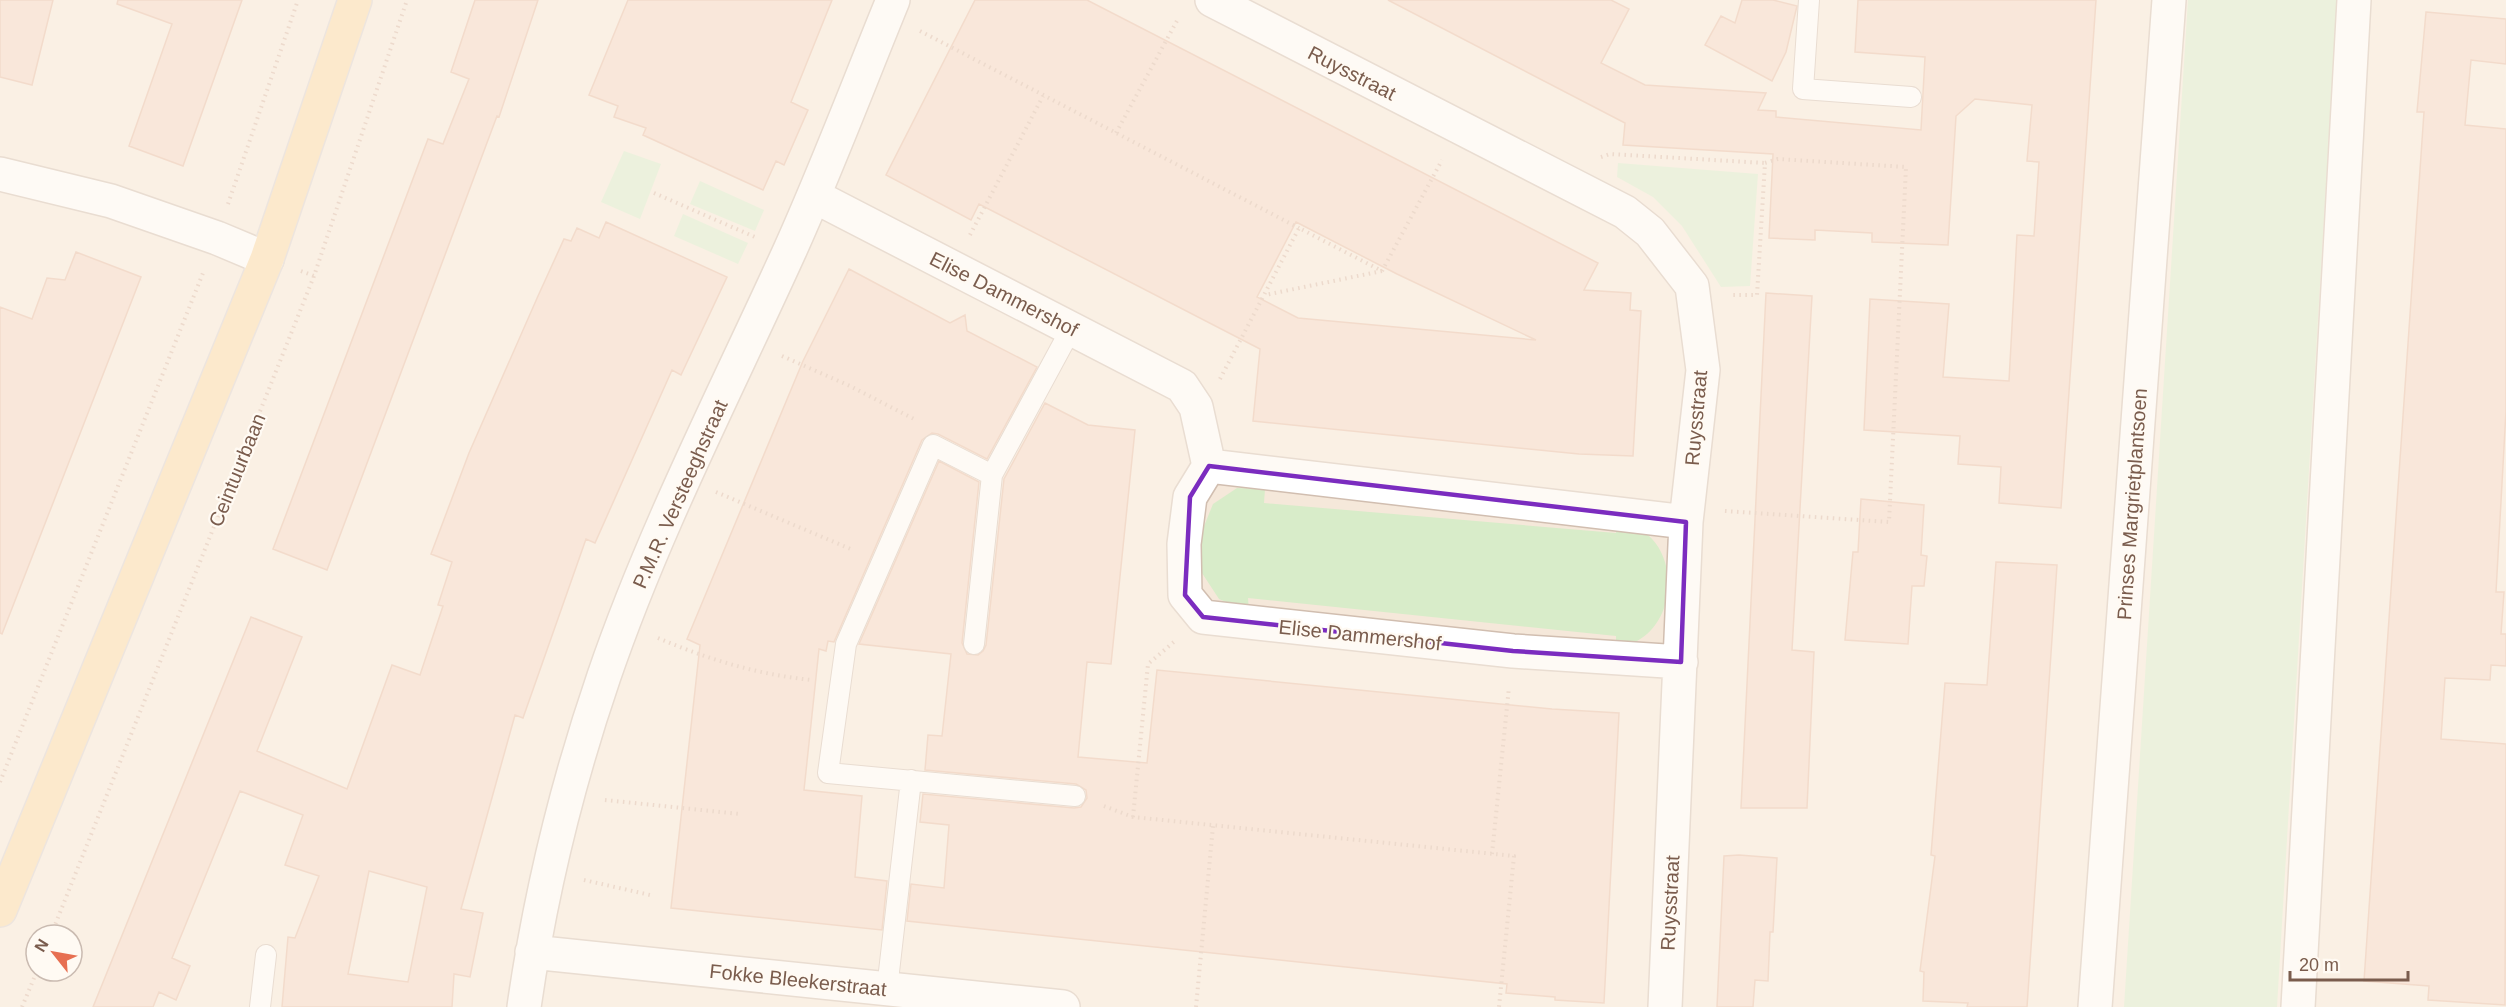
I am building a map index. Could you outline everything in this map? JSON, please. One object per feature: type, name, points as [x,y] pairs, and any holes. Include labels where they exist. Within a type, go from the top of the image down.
[{"type":"main road","points":[[0,910],[267,259],[354,0]]},
{"type":"street","name":"Prinses Margrietplantsoen","points":[[2095,1007],[2169,0]]},
{"type":"street","points":[[2298,1007],[2354,0]]},
{"type":"street","name":"Ruysstraat","points":[[1197,5],[1460,128],[1625,212],[1650,232],[1692,285],[1703,370],[1687,516],[1665,1007]]},
{"type":"street","name":"P.M.R. Versteeghstraat","points":[[524,1007],[548,872],[604,676],[685,479],[814,196],[890,9]]},
{"type":"street","points":[[0,174],[111,201],[217,238],[267,259]]},
{"type":"street","name":"Elise Dammershof","points":[[814,196],[1182,386],[1196,407],[1209,466]]},
{"type":"street","points":[[1203,617],[1185,595],[1184,544],[1190,496],[1209,466],[1687,516]]},
{"type":"street","name":"Elise Dammershof","points":[[1203,617],[1513,651],[1681,662]]},
{"type":"street","name":"Fokke Bleekerstraat","points":[[532,952],[1063,1007]]},
{"type":"lane","points":[[1809,0],[1803,88],[1911,97]]},
{"type":"lane","points":[[974,644],[992,476],[1071,329]]},
{"type":"lane","points":[[992,476],[933,445],[846,644],[828,772],[1075,796]]},
{"type":"lane","points":[[887,989],[911,780]]},
{"type":"lane","points":[[260,1007],[266,955]]},
{"type":"path","points":[[0,782],[217,238],[298,0]]},
{"type":"path","name":"Ceintuurbaan","points":[[56,923],[314,276],[407,0]]},
{"type":"path","points":[[1116,133],[1197,5]]},
{"type":"path","points":[[890,9],[919,30],[1382,271]]},
{"type":"path","points":[[952,268],[1043,96]]},
{"type":"path","points":[[1265,295],[1382,271],[1460,128]]},
{"type":"path","points":[[1556,177],[1610,154],[1764,163],[1778,159],[1906,167],[1888,522],[1687,516]]},
{"type":"path","points":[[1693,295],[1757,295],[1764,163]]},
{"type":"path","points":[[654,193],[789,252]]},
{"type":"path","points":[[1196,407],[1222,377],[1299,228]]},
{"type":"path","points":[[748,341],[850,386],[917,421],[933,445]]},
{"type":"path","points":[[685,479],[882,562]]},
{"type":"path","points":[[1133,817],[1148,664],[1203,617]]},
{"type":"path","points":[[624,624],[702,657],[796,678],[841,683]]},
{"type":"path","points":[[1492,854],[1513,651]]},
{"type":"path","points":[[570,789],[608,801],[740,814]]},
{"type":"path","points":[[1075,796],[1133,817],[1514,856],[1499,1007]]},
{"type":"path","points":[[1196,1007],[1213,825]]},
{"type":"path","points":[[548,872],[650,895]]},
{"type":"path","points":[[22,1007],[32,983]]},
{"type":"highlighted area","points":[[1209,466],[1686,522],[1681,662],[1513,651],[1203,617],[1185,595],[1190,497]]},
{"type":"shaded area","points":[[0,0],[2506,0],[2506,1007],[0,1007]]},
{"type":"green space","points":[[2188,0],[2337,0],[2277,1007],[2124,1007]]},
{"type":"green space","points":[[624,151],[661,164],[640,219],[601,202]]},
{"type":"green space","points":[[1618,163],[1758,174],[1750,286],[1721,287],[1682,226],[1653,197],[1617,177]]},
{"type":"green space","points":[[700,181],[764,210],[755,231],[690,204]]},
{"type":"green space","points":[[683,214],[748,243],[738,264],[674,236]]},
{"type":"green space","points":[[1237,488],[1265,489],[1264,503],[1616,533],[1617,523],[1637,528],[1652,539],[1662,555],[1668,573],[1668,593],[1663,612],[1652,629],[1637,641],[1616,648],[1616,636],[1248,598],[1249,612],[1219,599],[1200,570],[1200,536],[1213,504]]},
{"type":"building","points":[[0,0],[53,0],[32,85],[0,77]]},
{"type":"building","points":[[118,0],[242,0],[183,166],[129,146],[172,24],[117,4]]},
{"type":"building","points":[[475,0],[538,0],[499,117],[497,116],[327,570],[273,549],[428,139],[443,144],[469,79],[451,72]]},
{"type":"building","points":[[628,0],[832,0],[791,102],[808,110],[784,165],[776,161],[763,190],[643,135],[646,128],[614,117],[618,106],[589,95]]},
{"type":"building","points":[[975,0],[1087,0],[1598,263],[1584,290],[1631,293],[1630,310],[1641,311],[1633,456],[1579,454],[1253,421],[1260,349],[979,204],[971,220],[886,175]],"holes":[[[1296,222],[1397,274],[1536,340],[1298,318],[1257,297]]]},
{"type":"building","points":[[1388,0],[1611,0],[1629,9],[1601,63],[1645,85],[1766,93],[1758,110],[1776,111],[1776,117],[1921,130],[1925,57],[1855,52],[1858,0],[2096,0],[2061,508],[1999,503],[2001,467],[1958,464],[1960,436],[1864,430],[1870,299],[1949,304],[1943,377],[2009,381],[2017,235],[2034,236],[2039,162],[2027,161],[2032,105],[1975,99],[1956,116],[1948,245],[1872,242],[1872,233],[1815,230],[1815,240],[1769,238],[1773,154],[1623,145],[1625,123]]},
{"type":"building","points":[[1742,0],[1773,0],[1797,6],[1786,52],[1772,81],[1705,45],[1721,16],[1735,23]]},
{"type":"building","points":[[2426,12],[2506,19],[2506,64],[2471,60],[2465,125],[2506,129],[2506,411],[2496,592],[2504,592],[2501,634],[2506,634],[2506,666],[2491,665],[2490,680],[2445,678],[2441,739],[2506,744],[2505,1005],[2428,1000],[2429,986],[2364,981],[2424,112],[2417,112]]},
{"type":"building","points":[[606,222],[727,277],[681,375],[672,370],[595,543],[586,539],[523,718],[515,715],[461,909],[483,913],[470,977],[454,974],[452,1007],[282,1007],[288,937],[295,938],[319,876],[285,865],[303,815],[240,791],[172,958],[190,966],[176,1000],[159,992],[153,1007],[93,1007],[251,617],[302,637],[257,751],[347,789],[392,665],[420,675],[443,606],[438,605],[452,562],[431,554],[469,453],[564,239],[571,241],[577,228],[599,238]],"holes":[[[369,871],[427,887],[408,982],[348,974]]]},
{"type":"building","points":[[76,252],[141,277],[2,634],[0,633],[0,307],[32,319],[47,278],[65,280]]},
{"type":"building","points":[[849,269],[950,323],[965,315],[967,331],[1037,367],[987,459],[938,434],[932,433],[922,440],[834,642],[828,641],[826,651],[819,649],[804,790],[862,796],[855,877],[887,881],[882,930],[671,908],[700,645],[687,639],[803,361]]},
{"type":"building","points":[[1766,293],[1812,296],[1792,650],[1814,652],[1807,808],[1741,808]]},
{"type":"building","points":[[1045,403],[1088,425],[1135,430],[1111,664],[1087,662],[1078,757],[1147,763],[1157,670],[1552,709],[1619,713],[1604,1003],[1555,1000],[1555,997],[1506,993],[1507,984],[907,921],[911,884],[944,888],[949,825],[920,822],[923,794],[1074,808],[1081,807],[1087,798],[1086,790],[1076,784],[925,770],[928,735],[942,736],[951,654],[859,644],[939,461],[979,482],[962,643],[967,654],[978,655],[983,651],[986,645],[1004,479]]},
{"type":"building","points":[[1861,499],[1924,505],[1921,555],[1927,556],[1924,586],[1912,586],[1908,644],[1845,640],[1853,552],[1858,552]]},
{"type":"building","points":[[1996,562],[2057,565],[2027,1007],[1967,1007],[1968,1003],[1923,1001],[1924,972],[1920,971],[1935,856],[1931,855],[1945,683],[1987,685]]},
{"type":"building","points":[[1724,856],[1777,858],[1768,981],[1755,980],[1753,1007],[1717,1007]]}]
